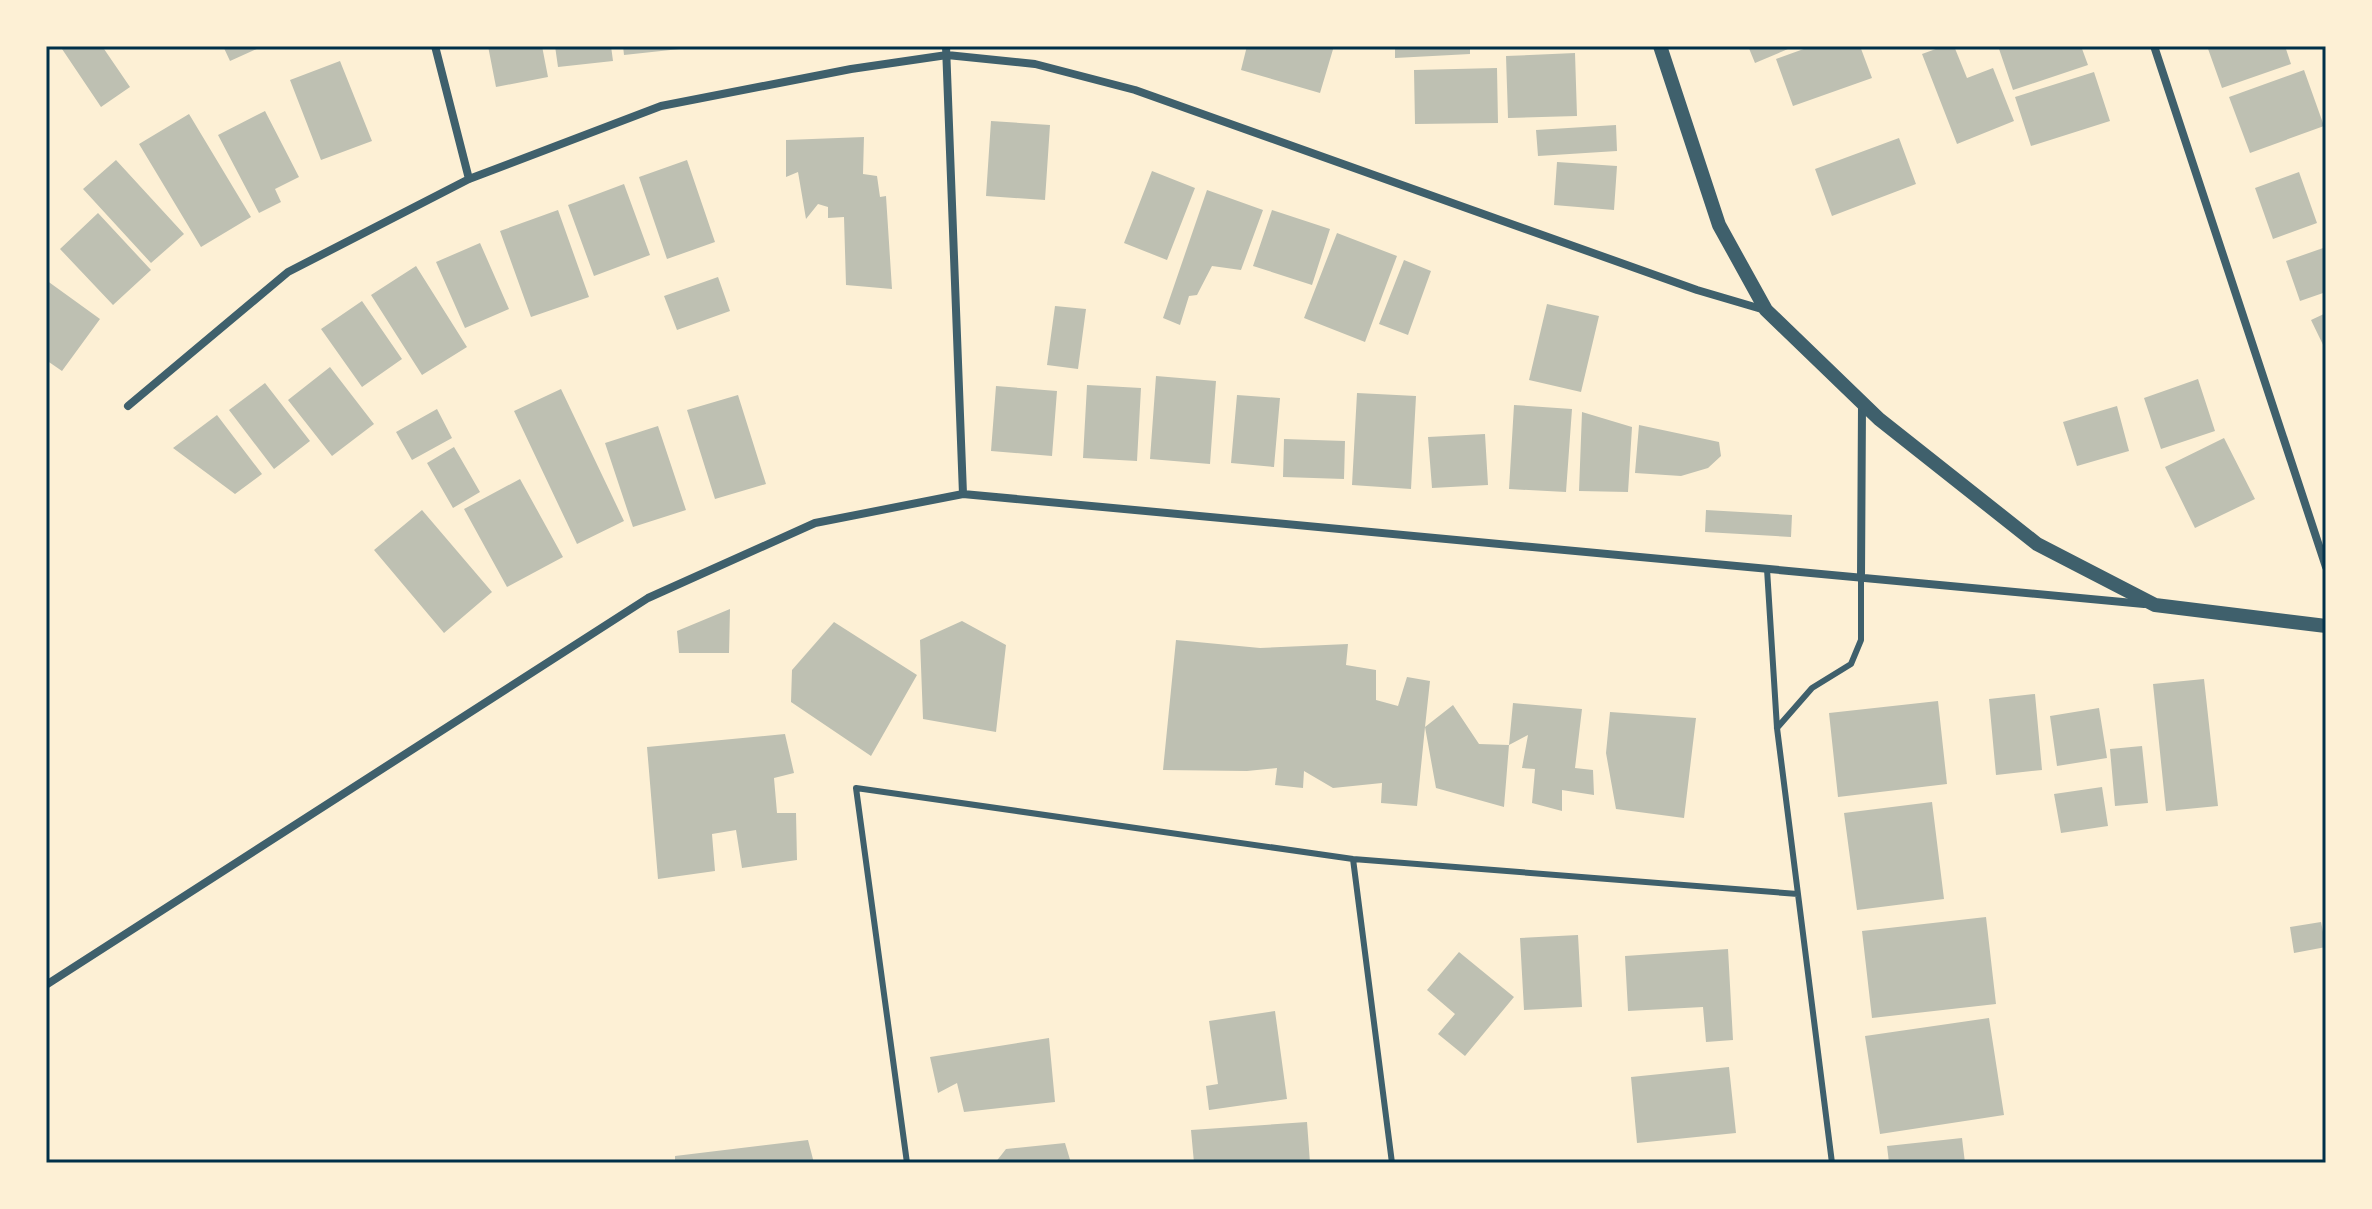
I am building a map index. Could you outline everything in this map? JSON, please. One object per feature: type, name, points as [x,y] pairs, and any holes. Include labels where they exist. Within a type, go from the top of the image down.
[{"type":"street","points":[[435,46],[469,179]]},
{"type":"street","points":[[1660,46],[1719,225],[1766,310],[1862,404],[2037,544],[2155,605]]},
{"type":"street","points":[[2154,46],[2326,567]]},
{"type":"street","points":[[946,50],[963,494]]},
{"type":"street","points":[[128,406],[288,272],[469,179],[661,106],[946,50],[1035,64],[1135,90],[1697,290],[1766,310]]},
{"type":"street","points":[[1861,578],[1862,404]]},
{"type":"street","points":[[46,985],[648,598],[815,523],[963,494],[2155,605],[2326,626]]},
{"type":"lane","points":[[1767,569],[1777,728],[1832,1163]]},
{"type":"lane","points":[[1777,728],[1812,688],[1851,664],[1861,640],[1861,578]]},
{"type":"lane","points":[[907,1163],[856,788],[1353,859],[1798,894]]},
{"type":"lane","points":[[1353,859],[1392,1163]]},
{"type":"building","points":[[60,46],[102,46],[130,87],[101,107]]},
{"type":"building","points":[[223,46],[258,46],[259,48],[230,61]]},
{"type":"building","points":[[488,46],[542,46],[548,77],[496,87]]},
{"type":"building","points":[[555,46],[611,46],[613,61],[558,67]]},
{"type":"building","points":[[623,46],[689,46],[689,48],[624,55]]},
{"type":"building","points":[[1247,46],[1334,46],[1320,93],[1241,70]]},
{"type":"building","points":[[1395,46],[1470,46],[1470,54],[1395,58]]},
{"type":"building","points":[[1748,46],[1795,46],[1755,63]]},
{"type":"building","points":[[1812,46],[1860,46],[1872,78],[1793,106],[1776,59]]},
{"type":"building","points":[[1944,46],[1954,46],[1967,78],[1993,68],[2014,121],[1957,144],[1922,54]]},
{"type":"building","points":[[1998,46],[2081,46],[2088,65],[2013,90]]},
{"type":"building","points":[[2207,46],[2285,46],[2291,64],[2222,88]]},
{"type":"building","points":[[1575,53],[1577,116],[1508,118],[1506,56]]},
{"type":"building","points":[[340,61],[372,141],[321,160],[290,80]]},
{"type":"building","points":[[1497,68],[1498,123],[1415,124],[1414,70]]},
{"type":"building","points":[[2304,70],[2324,126],[2250,153],[2229,97]]},
{"type":"building","points":[[2094,72],[2110,121],[2031,146],[2015,97]]},
{"type":"building","points":[[265,111],[299,177],[275,189],[281,202],[259,213],[218,135]]},
{"type":"building","points":[[189,114],[251,217],[201,247],[139,144]]},
{"type":"building","points":[[991,121],[1050,125],[1045,200],[986,196]]},
{"type":"building","points":[[1616,125],[1617,151],[1538,156],[1536,130]]},
{"type":"building","points":[[864,137],[863,174],[877,176],[880,197],[886,196],[892,289],[846,285],[844,217],[828,218],[828,207],[818,204],[806,219],[798,172],[786,177],[786,140]]},
{"type":"building","points":[[1899,138],[1916,184],[1832,216],[1815,169]]},
{"type":"building","points":[[116,160],[184,234],[151,263],[83,189]]},
{"type":"building","points":[[687,160],[715,242],[667,259],[639,177]]},
{"type":"building","points":[[1557,162],[1617,166],[1614,210],[1554,205]]},
{"type":"building","points":[[1152,171],[1195,188],[1167,260],[1124,243]]},
{"type":"building","points":[[2299,172],[2317,223],[2273,239],[2255,188]]},
{"type":"building","points":[[624,184],[650,255],[594,276],[568,205]]},
{"type":"building","points":[[1207,190],[1263,210],[1241,270],[1212,266],[1197,295],[1189,296],[1180,325],[1163,318]]},
{"type":"building","points":[[558,210],[589,297],[531,317],[500,231]]},
{"type":"building","points":[[1272,210],[1330,229],[1312,285],[1253,266]]},
{"type":"building","points":[[98,213],[151,270],[113,305],[60,249]]},
{"type":"building","points":[[1337,233],[1397,256],[1365,342],[1304,318]]},
{"type":"building","points":[[480,243],[509,309],[465,328],[436,262]]},
{"type":"building","points":[[2326,247],[2326,292],[2300,301],[2286,261]]},
{"type":"building","points":[[1404,260],[1431,271],[1408,335],[1379,324]]},
{"type":"building","points":[[416,266],[467,347],[422,375],[371,295]]},
{"type":"building","points":[[718,277],[730,311],[677,330],[664,296]]},
{"type":"building","points":[[46,280],[100,319],[62,371],[46,360]]},
{"type":"building","points":[[362,301],[402,359],[362,387],[321,329]]},
{"type":"building","points":[[1547,304],[1599,316],[1581,392],[1529,380]]},
{"type":"building","points":[[1055,306],[1086,309],[1078,369],[1047,365]]},
{"type":"building","points":[[2326,313],[2326,351],[2311,320]]},
{"type":"building","points":[[330,367],[374,424],[332,456],[288,400]]},
{"type":"building","points":[[1156,376],[1216,381],[1210,464],[1150,459]]},
{"type":"building","points":[[2198,379],[2215,431],[2161,449],[2144,398]]},
{"type":"building","points":[[265,383],[310,441],[274,469],[229,410]]},
{"type":"building","points":[[1087,385],[1141,388],[1137,461],[1083,458]]},
{"type":"building","points":[[996,386],[1057,391],[1052,456],[991,451]]},
{"type":"building","points":[[561,389],[624,521],[577,544],[514,411]]},
{"type":"building","points":[[1357,393],[1416,396],[1411,489],[1352,485]]},
{"type":"building","points":[[738,395],[766,484],[715,499],[687,410]]},
{"type":"building","points":[[1237,395],[1280,398],[1274,467],[1231,463]]},
{"type":"building","points":[[1514,405],[1572,409],[1566,492],[1509,489]]},
{"type":"building","points":[[2117,406],[2129,451],[2077,466],[2063,422]]},
{"type":"building","points":[[437,409],[452,438],[412,460],[396,432]]},
{"type":"building","points":[[1582,412],[1632,427],[1628,492],[1579,491]]},
{"type":"building","points":[[217,415],[262,474],[235,494],[173,448]]},
{"type":"building","points":[[1639,425],[1719,442],[1721,456],[1708,468],[1681,476],[1635,473]]},
{"type":"building","points":[[658,426],[686,510],[633,527],[605,443]]},
{"type":"building","points":[[1485,434],[1488,485],[1432,488],[1428,437]]},
{"type":"building","points":[[2224,438],[2255,499],[2195,528],[2165,467]]},
{"type":"building","points":[[1284,439],[1345,441],[1344,479],[1283,477]]},
{"type":"building","points":[[454,447],[480,492],[453,508],[427,463]]},
{"type":"building","points":[[520,479],[563,557],[507,587],[464,509]]},
{"type":"building","points":[[422,510],[492,592],[444,633],[374,550]]},
{"type":"building","points":[[1706,510],[1792,515],[1791,537],[1705,532]]},
{"type":"building","points":[[730,609],[729,653],[679,653],[677,631]]},
{"type":"building","points":[[962,621],[1006,645],[996,732],[923,719],[920,640]]},
{"type":"building","points":[[834,622],[917,675],[871,756],[791,702],[792,670]]},
{"type":"building","points":[[1176,640],[1260,648],[1348,644],[1346,665],[1376,670],[1376,700],[1398,706],[1407,677],[1430,681],[1417,806],[1381,803],[1382,783],[1333,788],[1304,771],[1303,788],[1275,785],[1277,768],[1247,771],[1163,770]]},
{"type":"building","points":[[2204,679],[2218,806],[2166,811],[2153,684]]},
{"type":"building","points":[[2035,694],[2042,770],[1996,775],[1989,699]]},
{"type":"building","points":[[1938,701],[1947,784],[1838,797],[1829,713]]},
{"type":"building","points":[[1513,703],[1582,709],[1575,768],[1593,770],[1594,795],[1562,790],[1562,811],[1532,803],[1535,769],[1522,768],[1528,735],[1509,745]]},
{"type":"building","points":[[1453,705],[1479,744],[1509,745],[1504,807],[1436,788],[1425,727]]},
{"type":"building","points":[[2099,708],[2107,758],[2057,766],[2050,716]]},
{"type":"building","points":[[1610,712],[1696,718],[1684,818],[1616,809],[1606,753]]},
{"type":"building","points":[[785,734],[794,773],[774,778],[777,813],[796,813],[797,860],[742,868],[736,830],[712,834],[715,871],[658,879],[647,747]]},
{"type":"building","points":[[2142,746],[2148,803],[2115,806],[2110,749]]},
{"type":"building","points":[[2102,787],[2108,826],[2061,833],[2054,794]]},
{"type":"building","points":[[1932,802],[1944,899],[1857,910],[1844,813]]},
{"type":"building","points":[[1986,917],[1996,1004],[1872,1018],[1862,931]]},
{"type":"building","points":[[2321,922],[2326,947],[2294,953],[2290,927]]},
{"type":"building","points":[[1578,935],[1582,1007],[1524,1010],[1520,938]]},
{"type":"building","points":[[1728,949],[1733,1040],[1706,1042],[1703,1007],[1628,1011],[1625,956]]},
{"type":"building","points":[[1459,952],[1514,997],[1465,1056],[1438,1034],[1455,1014],[1427,990]]},
{"type":"building","points":[[1275,1011],[1287,1099],[1209,1110],[1206,1086],[1218,1084],[1209,1021]]},
{"type":"building","points":[[1989,1018],[2004,1115],[1880,1134],[1865,1036]]},
{"type":"building","points":[[1049,1038],[1055,1102],[964,1112],[957,1083],[938,1093],[930,1057]]},
{"type":"building","points":[[1729,1067],[1736,1133],[1637,1143],[1631,1077]]},
{"type":"building","points":[[1307,1122],[1310,1163],[1194,1163],[1191,1130]]},
{"type":"building","points":[[1962,1138],[1965,1163],[1889,1163],[1887,1146]]},
{"type":"building","points":[[808,1140],[814,1163],[675,1163],[675,1156]]},
{"type":"building","points":[[1065,1143],[1071,1163],[995,1163],[1006,1149]]}]
